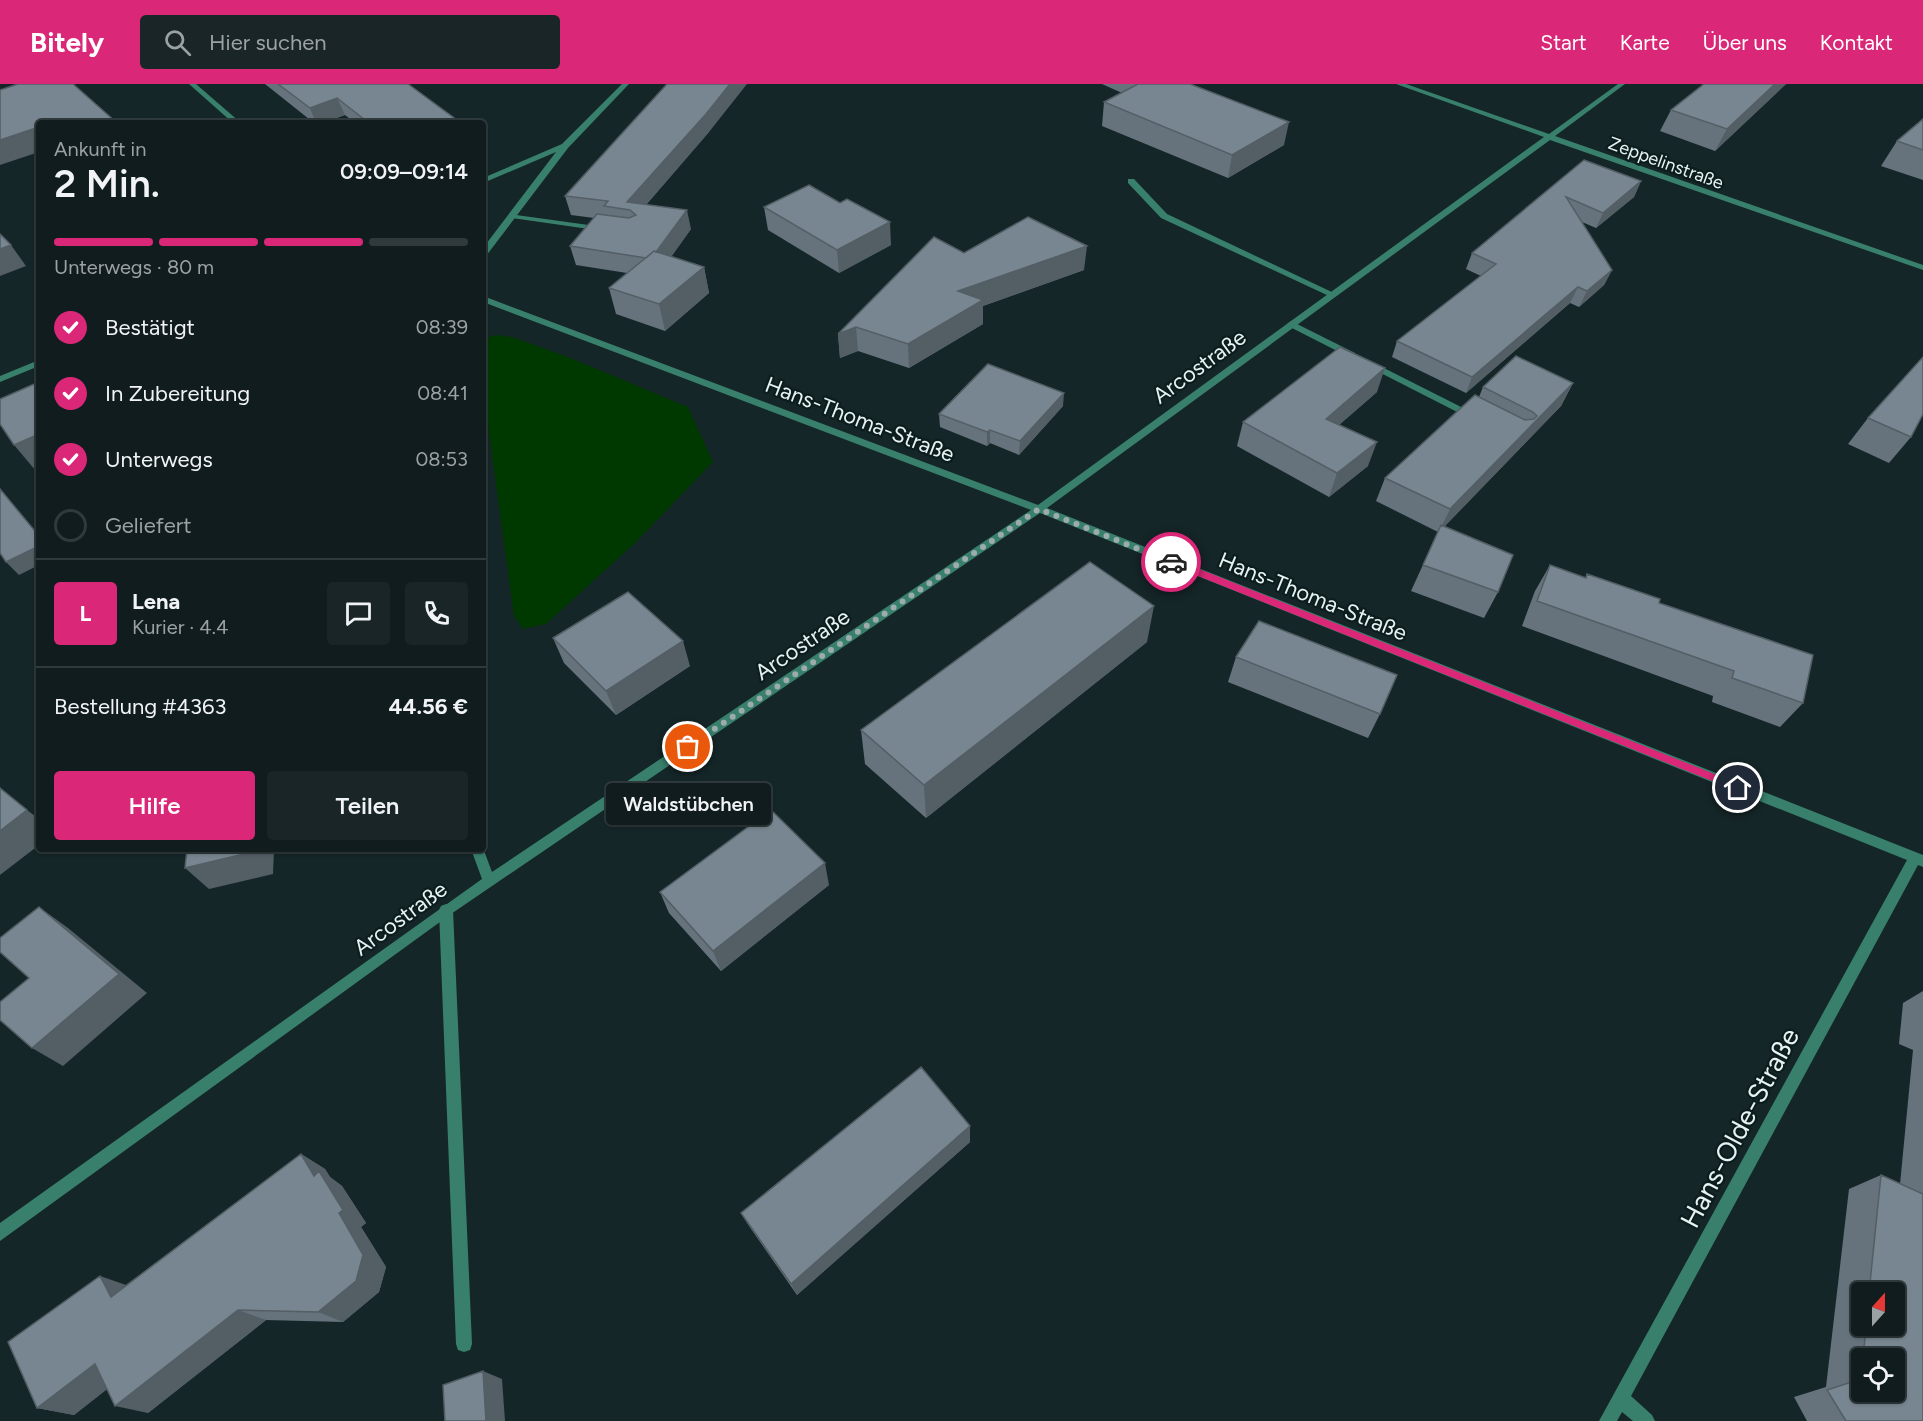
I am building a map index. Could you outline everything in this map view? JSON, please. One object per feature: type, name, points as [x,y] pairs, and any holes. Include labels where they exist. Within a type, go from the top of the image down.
[{"type":"street","points":[[192,84],[234,120]]},
{"type":"street","points":[[486,250],[565,146],[626,84]]},
{"type":"street","name":"Zeppelinstraße","points":[[1399,84],[1923,268]]},
{"type":"street","name":"Arcostraße","points":[[0,1233],[446,910],[1039,509],[1547,136],[1622,84]]},
{"type":"street","points":[[486,180],[565,146]]},
{"type":"street","points":[[1131,181],[1164,216],[1332,294]]},
{"type":"street","points":[[512,216],[611,230]]},
{"type":"street","name":"Hans-Thoma-Straße","points":[[486,300],[1039,509],[1919,859]]},
{"type":"street","points":[[1291,324],[1477,419]]},
{"type":"street","points":[[0,379],[36,364]]},
{"type":"street","points":[[478,852],[489,881]]},
{"type":"street","name":"Hans-Olde-Straße","points":[[1608,1421],[1622,1400],[1919,859]]},
{"type":"street","points":[[446,910],[464,1344]]},
{"type":"street","points":[[1622,1400],[1647,1421]]},
{"type":"green space","points":[[496,335],[512,337],[568,357],[688,407],[713,462],[636,542],[546,624],[523,629],[514,616],[486,411],[486,338]]},
{"type":"building","points":[[18,84],[73,84],[114,120],[36,120],[36,128],[0,140],[0,90]]},
{"type":"building","points":[[278,84],[408,84],[457,120],[365,120],[337,98],[310,108]]},
{"type":"building","points":[[667,84],[730,84],[627,202],[687,210],[656,252],[654,251],[646,258],[570,246],[597,214],[629,218],[636,215],[630,210],[604,206],[608,201],[565,196]]},
{"type":"building","points":[[1138,84],[1190,84],[1289,122],[1232,155],[1104,102]]},
{"type":"building","points":[[1704,84],[1775,84],[1727,129],[1671,110]]},
{"type":"building","points":[[1923,119],[1923,150],[1897,141]]},
{"type":"building","points":[[1584,160],[1641,181],[1603,213],[1566,197],[1612,270],[1587,291],[1578,287],[1472,377],[1397,341],[1496,264],[1472,253]]},
{"type":"building","points":[[809,185],[840,203],[847,199],[890,222],[837,250],[764,207]]},
{"type":"building","points":[[1028,217],[1087,246],[958,291],[983,300],[908,344],[856,327],[838,334],[934,237],[964,253]]},
{"type":"building","points":[[0,234],[11,245],[0,249]]},
{"type":"building","points":[[654,251],[704,267],[659,304],[609,288]]},
{"type":"building","points":[[1340,347],[1385,368],[1326,419],[1377,442],[1337,473],[1243,422]]},
{"type":"building","points":[[1516,356],[1573,383],[1450,509],[1385,478],[1475,395],[1525,420],[1534,419],[1537,416],[1533,412],[1483,387]]},
{"type":"building","points":[[1923,357],[1923,414],[1911,437],[1868,418]]},
{"type":"building","points":[[988,364],[1064,393],[1020,441],[990,430],[987,432],[939,414]]},
{"type":"building","points":[[36,383],[36,435],[14,445],[0,424],[0,399]]},
{"type":"building","points":[[0,489],[36,532],[36,547],[6,562],[0,553]]},
{"type":"building","points":[[1441,525],[1513,555],[1498,592],[1423,565]]},
{"type":"building","points":[[1090,562],[1154,606],[924,785],[861,730]]},
{"type":"building","points":[[1550,565],[1586,578],[1587,574],[1660,599],[1659,603],[1813,655],[1803,703],[1732,678],[1734,671],[1537,601]]},
{"type":"building","points":[[628,592],[683,641],[606,691],[553,638]]},
{"type":"building","points":[[1259,621],[1397,675],[1380,714],[1236,657]]},
{"type":"building","points":[[0,788],[27,810],[0,831]]},
{"type":"building","points":[[771,810],[825,863],[713,951],[660,892]]},
{"type":"building","points":[[187,852],[252,852],[185,868]]},
{"type":"building","points":[[39,907],[119,974],[32,1048],[0,1020],[0,1002],[29,978],[0,952],[0,938]]},
{"type":"building","points":[[921,1067],[970,1126],[791,1284],[741,1213]]},
{"type":"building","points":[[301,1154],[314,1176],[319,1171],[343,1210],[339,1213],[363,1255],[356,1281],[318,1312],[238,1310],[115,1406],[95,1364],[37,1408],[8,1342],[100,1276],[111,1297]]},
{"type":"building","points":[[1881,1175],[1923,1194],[1923,1421],[1846,1421],[1827,1390],[1851,1382],[1851,1402],[1905,1402],[1905,1348],[1864,1348],[1865,1336],[1905,1336],[1905,1282],[1870,1282]]},
{"type":"building","points":[[483,1371],[486,1421],[445,1421],[443,1385]]},
{"type":"way so far","points":[[688,747],[1039,509],[1171,562]]},
{"type":"place","name":"Waldstübchen","points":[[688,747]]},
{"type":"route","points":[[1171,562],[1738,788]]}]
